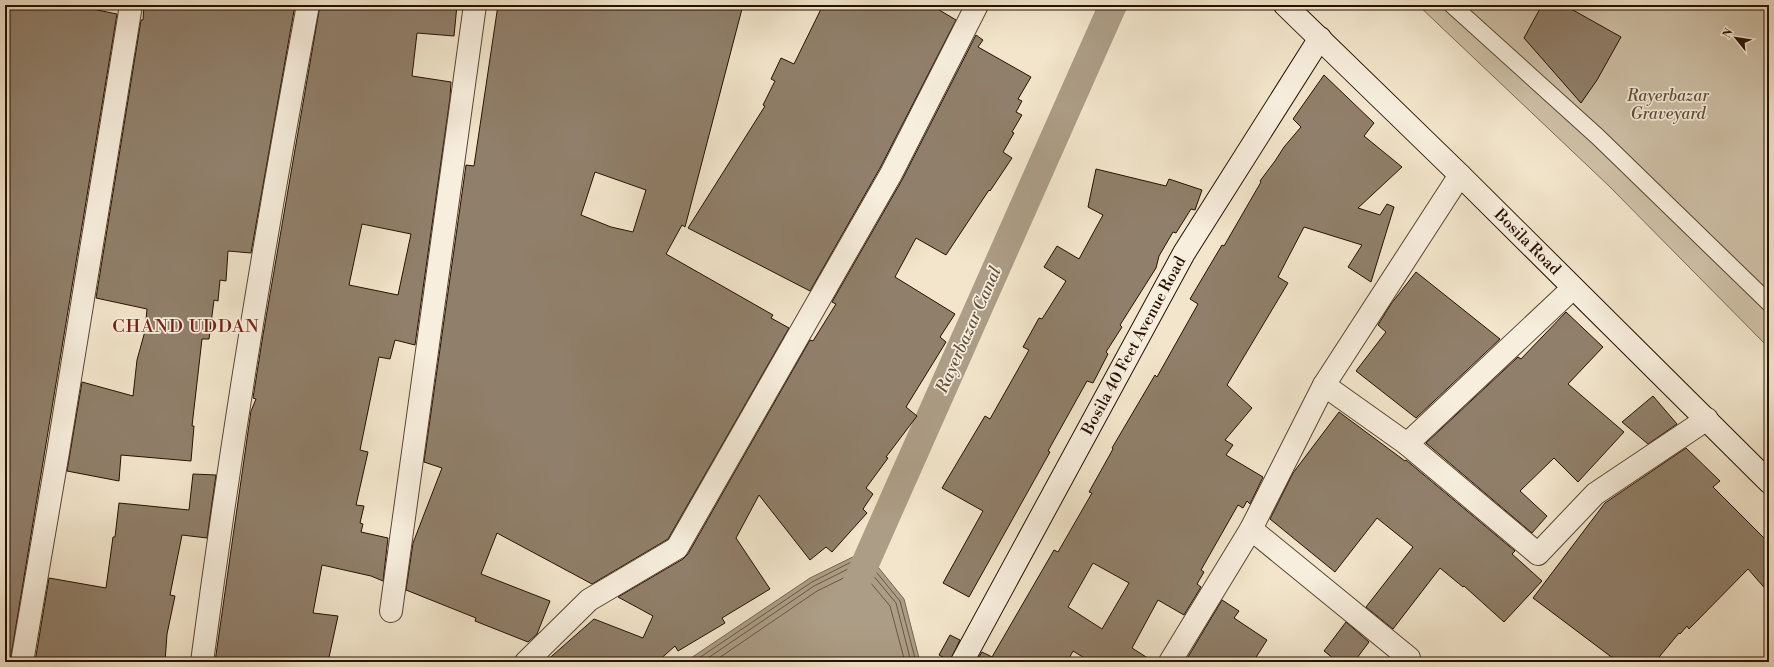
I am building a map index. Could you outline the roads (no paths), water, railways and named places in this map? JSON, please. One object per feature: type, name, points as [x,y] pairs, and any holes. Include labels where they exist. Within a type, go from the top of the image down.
[{"type":"street","points":[[22,662],[132,5]]},
{"type":"street","points":[[202,662],[219,530],[282,147],[308,5]]},
{"type":"street","points":[[391,610],[475,5]]},
{"type":"street","points":[[526,662],[589,600],[677,548],[891,174],[977,5]]},
{"type":"street","name":"Bosila Road","points":[[1285,5],[1460,175],[1769,482]]},
{"type":"street","name":"Bosila 40 Feet Avenue Road","points":[[962,662],[1184,253],[1320,38]]},
{"type":"street","points":[[1170,662],[1251,529],[1324,384],[1460,175]]},
{"type":"street","points":[[1407,444],[1573,288]]},
{"type":"street","points":[[1324,384],[1407,444],[1538,554],[1595,494],[1707,419]]},
{"type":"street","points":[[1251,529],[1409,658],[1405,662]]},
{"type":"lane","points":[[1452,5],[1598,137],[1769,303]]},
{"type":"water","points":[[865,551],[904,599],[920,662],[685,662],[810,578]]},
{"type":"waterway","name":"Rayerbazar Canal","points":[[853,591],[1113,5]]},
{"type":"district","name":"CHAND UDDAN","points":[[186,326]]},
{"type":"park label","name":"Rayerbazar Graveyard","points":[[1668,105]]}]
